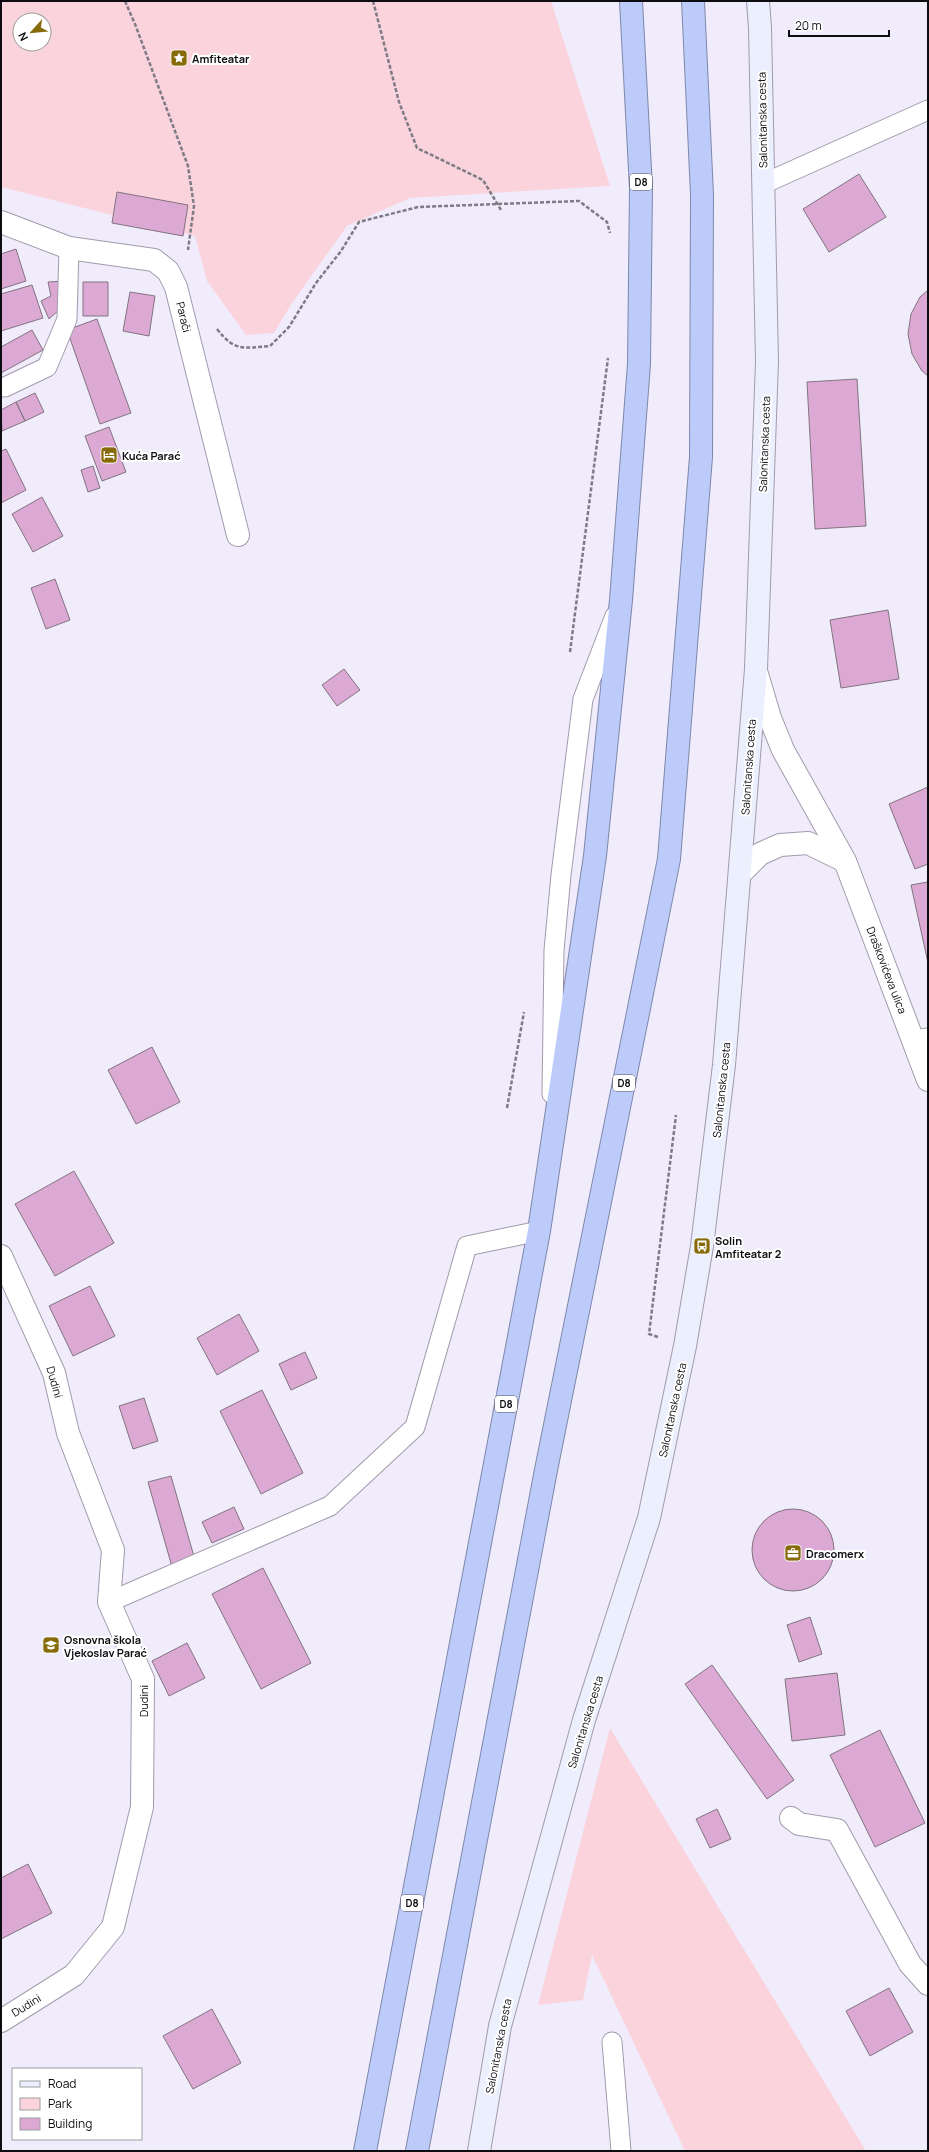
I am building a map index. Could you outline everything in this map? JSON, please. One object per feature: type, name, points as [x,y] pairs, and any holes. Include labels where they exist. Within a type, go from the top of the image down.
[{"type":"highway","name":"D8","points":[[365,2151],[539,1231],[596,856],[621,600],[639,364],[641,188],[631,1]]},
{"type":"highway","name":"D8","points":[[417,2151],[546,1470],[669,859],[700,457],[702,194],[693,1]]},
{"type":"main road","name":"Salonitanska cesta","points":[[479,2151],[500,2026],[584,1720],[649,1518],[685,1346],[702,1246],[724,1065],[756,669],[767,361],[758,1]]},
{"type":"street","name":"Parači","points":[[1,222],[69,248],[154,260],[168,271],[176,287],[238,535]]},
{"type":"street","name":"Draškovićeva ulica","points":[[756,669],[770,718],[783,750],[844,860],[921,1039],[928,1080]]},
{"type":"street","points":[[740,874],[760,854],[780,845],[808,843],[844,860]]},
{"type":"street","name":"Dudini","points":[[1,1256],[54,1373],[68,1433],[113,1550],[109,1602],[143,1679],[142,1807],[113,1927],[74,1976],[1,2021]]},
{"type":"street","points":[[791,1818],[799,1824],[837,1830],[910,1964],[928,1984]]},
{"type":"lane","points":[[763,184],[928,110]]},
{"type":"lane","points":[[5,387],[47,367],[67,319],[69,248]]},
{"type":"lane","points":[[551,1152],[554,950],[561,875],[583,699],[621,600]]},
{"type":"lane","points":[[109,1602],[330,1506],[416,1427],[467,1246],[539,1231]]},
{"type":"lane","points":[[612,2042],[621,2151]]},
{"type":"path","points":[[125,1],[188,166],[194,206],[188,253],[176,287]]},
{"type":"path","points":[[373,1],[399,102],[417,148],[483,180],[501,210]]},
{"type":"path","points":[[216,327],[228,343],[244,348],[270,346],[290,327],[316,283],[341,251],[359,222],[418,207],[580,201],[607,222],[610,235]]},
{"type":"path","points":[[569,658],[609,350]]},
{"type":"path","points":[[507,1108],[525,1008]]},
{"type":"path","points":[[676,1115],[649,1334],[685,1346]]},
{"type":"green space","points":[[1,1],[551,1],[610,186],[410,198],[347,226],[292,303],[274,333],[246,335],[207,281],[195,236],[1,187]]},
{"type":"green space","points":[[610,1728],[866,2151],[685,2151],[592,1955],[583,2000],[538,2005]]},
{"type":"building","points":[[859,174],[886,217],[829,252],[803,209]]},
{"type":"building","points":[[117,192],[188,205],[183,236],[112,223]]},
{"type":"building","points":[[16,249],[26,281],[1,289],[1,254]]},
{"type":"building","points":[[65,281],[60,309],[49,319],[41,301],[51,296],[48,282]]},
{"type":"building","points":[[83,282],[108,282],[108,316],[83,316]]},
{"type":"building","points":[[32,285],[43,318],[1,331],[1,294]]},
{"type":"building","points":[[928,290],[928,376],[922,371],[912,354],[908,334],[911,314],[920,297]]},
{"type":"building","points":[[130,292],[155,296],[149,336],[123,331]]},
{"type":"building","points":[[97,319],[131,413],[100,424],[67,330]]},
{"type":"building","points":[[32,330],[43,350],[1,373],[1,347]]},
{"type":"building","points":[[857,379],[866,526],[815,529],[807,382]]},
{"type":"building","points":[[35,393],[44,412],[25,421],[16,402]]},
{"type":"building","points":[[16,402],[25,421],[2,431],[1,410]]},
{"type":"building","points":[[109,427],[126,472],[102,481],[85,436]]},
{"type":"building","points":[[6,449],[26,490],[1,503],[1,451]]},
{"type":"building","points":[[93,466],[100,488],[88,492],[81,470]]},
{"type":"building","points":[[42,497],[63,536],[33,552],[12,514]]},
{"type":"building","points":[[55,579],[70,620],[46,629],[31,588]]},
{"type":"building","points":[[888,610],[899,679],[841,688],[830,620]]},
{"type":"building","points":[[344,669],[360,690],[337,706],[322,685]]},
{"type":"building","points":[[928,787],[928,864],[915,869],[889,804]]},
{"type":"building","points":[[928,882],[928,963],[911,885]]},
{"type":"building","points":[[152,1047],[180,1102],[136,1124],[108,1070]]},
{"type":"building","points":[[74,1171],[114,1243],[55,1276],[15,1204]]},
{"type":"building","points":[[90,1286],[115,1336],[73,1356],[49,1306]]},
{"type":"building","points":[[239,1314],[259,1351],[217,1375],[197,1338]]},
{"type":"building","points":[[305,1352],[317,1378],[291,1390],[279,1364]]},
{"type":"building","points":[[262,1390],[303,1473],[261,1494],[220,1411]]},
{"type":"building","points":[[144,1398],[158,1441],[133,1449],[119,1406]]},
{"type":"building","points":[[171,1476],[195,1560],[172,1567],[148,1482]]},
{"type":"building","points":[[234,1507],[244,1529],[212,1543],[202,1522]]},
{"type":"building","name":"Dracomerx","points":[[793,1509],[809,1512],[822,1521],[831,1534],[834,1550],[831,1566],[822,1579],[809,1588],[793,1591],[777,1588],[764,1579],[755,1566],[752,1550],[755,1534],[764,1521],[777,1512]]},
{"type":"building","points":[[263,1568],[311,1663],[261,1689],[212,1594]]},
{"type":"building","points":[[810,1617],[822,1654],[799,1662],[787,1625]]},
{"type":"building","points":[[187,1643],[205,1678],[169,1696],[152,1661]]},
{"type":"building","points":[[712,1665],[794,1780],[767,1799],[685,1684]]},
{"type":"building","points":[[837,1673],[845,1735],[792,1741],[785,1679]]},
{"type":"building","points":[[880,1730],[925,1823],[875,1847],[830,1755]]},
{"type":"building","points":[[717,1809],[731,1839],[710,1848],[696,1819]]},
{"type":"building","points":[[28,1864],[52,1913],[1,1939],[1,1878]]},
{"type":"building","points":[[889,1988],[913,2032],[870,2056],[846,2011]]},
{"type":"building","points":[[212,2009],[241,2063],[193,2089],[163,2036]]},
{"type":"place","name":"Amfiteatar","points":[[179,58]]},
{"type":"place","name":"Kuća Parać","points":[[109,455]]},
{"type":"place","name":"Solin Amfiteatar 2","points":[[702,1246]]},
{"type":"place","name":"Dracomerx","points":[[793,1553]]},
{"type":"place","name":"Osnovna škola Vjekoslav Parać","points":[[51,1645]]}]
